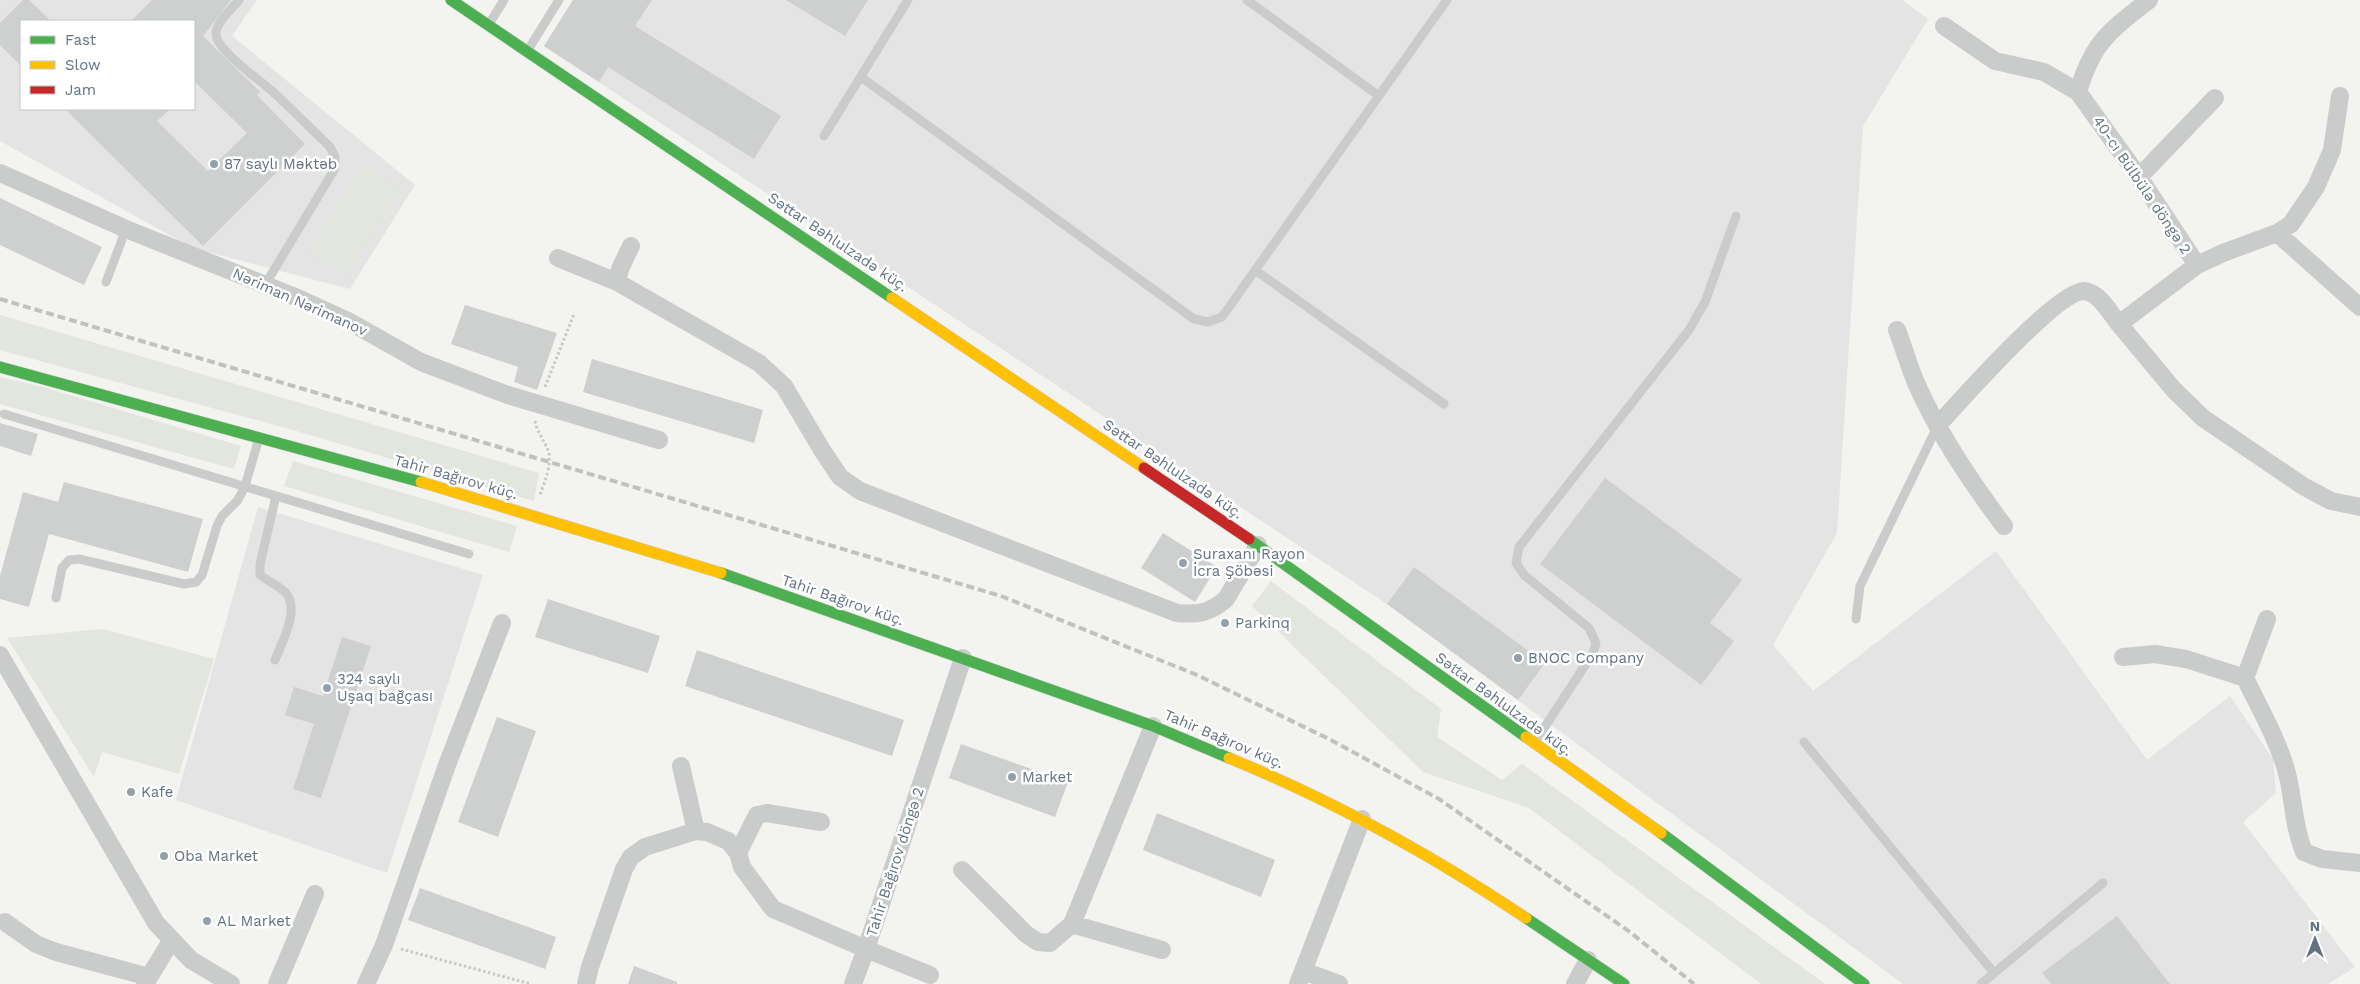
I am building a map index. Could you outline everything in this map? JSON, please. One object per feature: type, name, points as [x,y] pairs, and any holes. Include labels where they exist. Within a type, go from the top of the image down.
[{"type":"street","name":"Səttar Bəhlulzadə küç.","points":[[452,0],[1258,544],[1534,744],[1725,879],[1864,984]]},
{"type":"street","points":[[1944,26],[1995,61],[2044,72],[2078,92],[2085,70],[2106,34],[2149,0]]},
{"type":"street","name":"40-cı Bülbülə döngə 2","points":[[2078,92],[2139,177],[2197,265],[2119,324]]},
{"type":"street","points":[[2197,265],[2223,252],[2277,233],[2291,224],[2316,186],[2332,150],[2340,96]]},
{"type":"street","points":[[2139,177],[2215,98]]},
{"type":"street","name":"Nəriman Nərimanov","points":[[0,173],[126,229],[265,285],[350,322],[421,362],[508,395],[659,440]]},
{"type":"street","points":[[2277,233],[2360,308]]},
{"type":"street","points":[[617,282],[620,269],[632,246]]},
{"type":"street","points":[[558,258],[617,282],[759,363],[784,386],[840,477],[860,491],[1177,613],[1195,615],[1208,612],[1219,605],[1226,598],[1258,544]]},
{"type":"street","points":[[1938,425],[2010,348],[2064,298],[2083,291],[2096,296],[2174,390],[2203,418],[2303,486],[2331,501],[2360,507]]},
{"type":"street","points":[[1897,330],[1917,385],[1938,425],[1971,481],[2004,526]]},
{"type":"street","name":"Tahir Bağırov küç.","points":[[0,366],[516,510],[695,564],[1153,726],[1297,786],[1410,845],[1486,890],[1624,984]]},
{"type":"street","points":[[2267,619],[2245,678],[2273,737],[2287,774],[2296,831],[2304,852],[2322,859],[2360,862]]},
{"type":"street","points":[[366,984],[384,945],[447,765],[502,623]]},
{"type":"street","points":[[2123,656],[2155,654],[2186,658],[2245,678]]},
{"type":"street","points":[[0,655],[142,902],[171,942],[191,960],[231,984]]},
{"type":"street","name":"Tahir Bağırov döngə 2","points":[[696,830],[707,832],[728,841],[738,853],[742,867],[773,909],[866,948],[963,658]]},
{"type":"street","points":[[962,870],[1026,934],[1038,942],[1050,943],[1072,924],[1153,726]]},
{"type":"street","points":[[586,984],[590,967],[624,869],[631,857],[644,847],[696,830],[681,766]]},
{"type":"street","points":[[738,853],[756,815],[767,813],[821,822]]},
{"type":"street","points":[[1339,984],[1300,978],[1362,820]]},
{"type":"street","points":[[277,984],[315,894]]},
{"type":"street","points":[[5,922],[36,944],[147,980],[171,942]]},
{"type":"street","points":[[1072,924],[1162,950]]},
{"type":"street","points":[[853,984],[866,948],[930,975]]},
{"type":"street","points":[[1575,984],[1588,960]]},
{"type":"lane","points":[[239,0],[219,26],[216,34],[218,43],[330,147],[335,157],[334,170],[265,285]]},
{"type":"lane","points":[[488,24],[504,0]]},
{"type":"lane","points":[[528,50],[559,0]]},
{"type":"lane","points":[[824,136],[908,0]]},
{"type":"lane","points":[[1247,0],[1379,96]]},
{"type":"lane","points":[[860,77],[1194,319],[1208,322],[1222,317],[1447,0]]},
{"type":"lane","points":[[1534,744],[1593,653],[1596,643],[1589,628],[1524,575],[1516,563],[1519,546],[1688,330],[1705,302],[1736,216]]},
{"type":"lane","points":[[106,282],[126,229]]},
{"type":"lane","points":[[1255,270],[1444,404]]},
{"type":"lane","points":[[4,414],[469,554]]},
{"type":"lane","points":[[1856,619],[1860,586],[1938,425]]},
{"type":"lane","points":[[56,598],[62,568],[69,560],[79,559],[184,584],[196,582],[202,575],[217,526],[222,516],[238,500],[245,486],[259,437]]},
{"type":"lane","points":[[275,660],[291,616],[290,602],[286,593],[260,575],[260,564],[276,496]]},
{"type":"lane","points":[[1804,742],[1994,973]]},
{"type":"lane","points":[[1981,984],[2103,883]]},
{"type":"path","points":[[384,945],[530,984]]},
{"type":"shaded area","name":"87 saylı Məktəb","points":[[0,0],[257,0],[232,36],[415,185],[350,289],[193,248],[0,141]]},
{"type":"shaded area","points":[[573,0],[1902,0],[1928,19],[1863,126],[1837,533],[1773,645],[1813,691],[1996,551],[2147,760],[2230,696],[2273,759],[2276,793],[2243,822],[2355,967],[2328,984],[1903,984],[1387,604],[544,46]]},
{"type":"shaded area","points":[[363,164],[402,189],[346,277],[307,252]]},
{"type":"shaded area","points":[[0,315],[539,473],[534,501],[293,430],[0,350]]},
{"type":"shaded area","points":[[0,377],[43,387],[241,446],[234,469],[0,404]]},
{"type":"shaded area","points":[[293,461],[517,526],[509,552],[284,486]]},
{"type":"shaded area","name":"324 saylı Uşaq bağçası","points":[[258,507],[483,575],[387,873],[176,800]]},
{"type":"shaded area","points":[[1271,581],[1441,709],[1437,737],[1502,780],[1522,764],[1825,984],[1761,984],[1529,808],[1423,772],[1252,606]]},
{"type":"shaded area","points":[[103,629],[214,659],[179,774],[102,752],[94,777],[7,638]]},
{"type":"building","points":[[23,0],[29,0],[50,20],[20,20],[20,65],[0,45],[0,23]]},
{"type":"building","points":[[152,0],[231,0],[203,36],[260,92],[257,95],[305,144],[203,246],[66,110],[169,110],[157,121],[208,171],[247,133],[195,82],[195,20],[132,20]]},
{"type":"building","points":[[573,0],[652,0],[635,26],[781,116],[754,159],[608,67],[599,82],[544,46]]},
{"type":"building","points":[[786,0],[868,0],[845,36]]},
{"type":"building","points":[[0,198],[102,247],[84,285],[0,245]]},
{"type":"building","points":[[465,305],[557,333],[537,390],[514,382],[518,367],[451,344]]},
{"type":"building","points":[[592,359],[763,410],[754,443],[583,392]]},
{"type":"building","points":[[0,423],[38,434],[31,456],[0,446]]},
{"type":"building","points":[[1605,478],[1742,580],[1710,623],[1734,641],[1701,685],[1540,564]]},
{"type":"building","points":[[64,482],[203,519],[188,572],[49,534],[29,607],[0,599],[0,576],[23,492],[58,502]]},
{"type":"building","points":[[1163,533],[1217,567],[1195,602],[1141,568]]},
{"type":"building","points":[[1414,567],[1545,663],[1518,700],[1387,604]]},
{"type":"building","points":[[548,599],[660,636],[648,673],[535,637]]},
{"type":"building","points":[[342,637],[371,646],[321,798],[293,789],[314,724],[285,715],[294,687],[323,696]]},
{"type":"building","points":[[697,650],[904,720],[892,756],[685,686]]},
{"type":"building","points":[[497,717],[536,731],[498,837],[458,822]]},
{"type":"building","points":[[961,744],[1068,782],[1055,817],[949,778]]},
{"type":"building","points":[[1157,813],[1275,860],[1261,897],[1143,850]]},
{"type":"building","points":[[420,888],[556,937],[545,969],[408,920]]},
{"type":"building","points":[[2117,916],[2170,984],[2051,984],[2042,973]]},
{"type":"building","points":[[634,966],[677,982],[677,984],[628,984]]},
{"type":"railway","points":[[0,299],[1001,596],[1197,675],[1331,740],[1439,799],[1630,932],[1694,984]]},
{"type":"traffic: fast","points":[[451,0],[892,298]]},
{"type":"traffic: fast","points":[[0,367],[421,482]]},
{"type":"traffic: fast","points":[[1249,539],[1526,737]]},
{"type":"traffic: fast","points":[[721,573],[1153,726],[1229,758]]},
{"type":"traffic: fast","points":[[1661,833],[1864,984]]},
{"type":"traffic: fast","points":[[1526,918],[1624,984]]},
{"type":"traffic: slow","points":[[892,298],[1144,468]]},
{"type":"traffic: slow","points":[[421,482],[721,573]]},
{"type":"traffic: slow","points":[[1526,737],[1661,833]]},
{"type":"traffic: slow","points":[[1229,758],[1306,792],[1382,830],[1455,872],[1526,918]]},
{"type":"traffic: jam","points":[[1144,468],[1249,539]]},
{"type":"place","name":"87 saylı Məktəb","points":[[214,164]]},
{"type":"place","name":"Suraxanı Rayon İcra Şöbəsi","points":[[1183,563]]},
{"type":"place","name":"Parkinq","points":[[1225,623]]},
{"type":"place","name":"BNOC Company","points":[[1518,658]]},
{"type":"place","name":"324 saylı Uşaq bağçası","points":[[327,688]]},
{"type":"place","name":"Market","points":[[1012,777]]},
{"type":"place","name":"Kafe","points":[[131,792]]},
{"type":"place","name":"Oba Market","points":[[164,856]]},
{"type":"place","name":"AL Market","points":[[207,921]]}]
